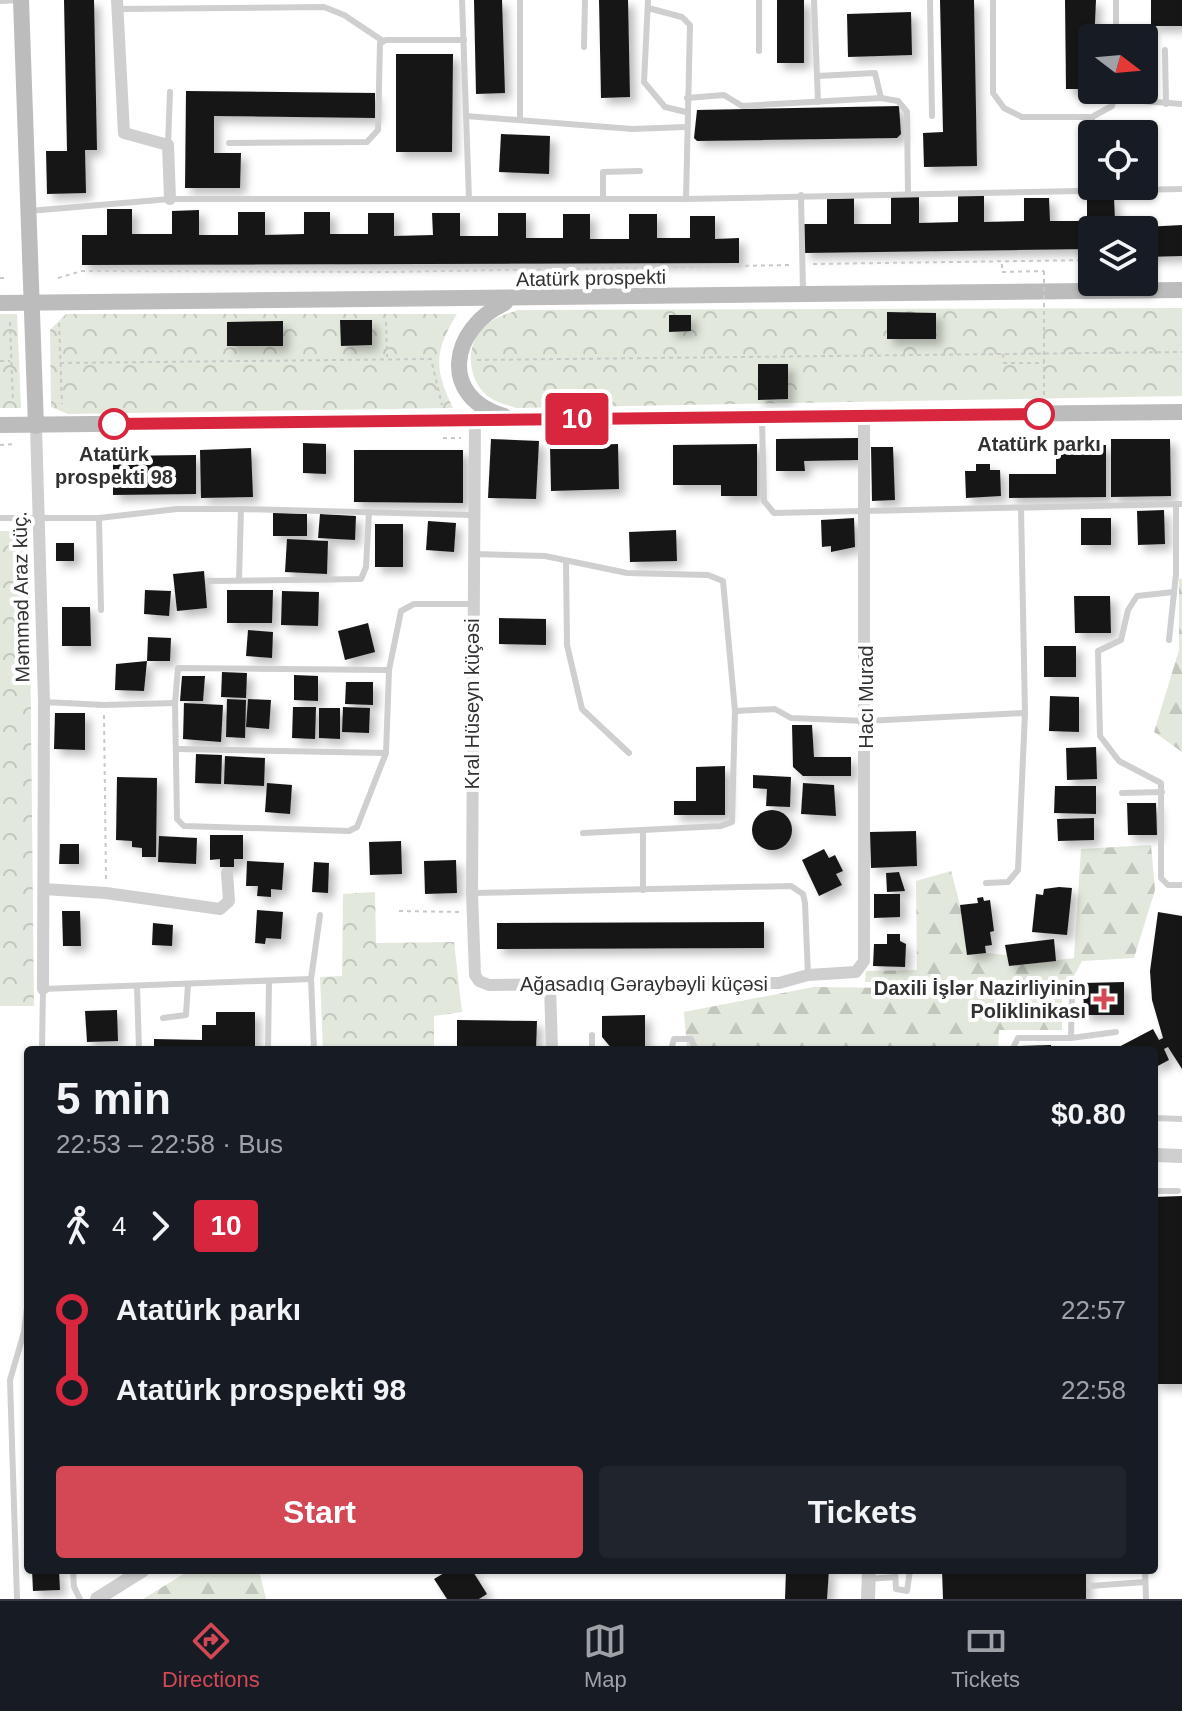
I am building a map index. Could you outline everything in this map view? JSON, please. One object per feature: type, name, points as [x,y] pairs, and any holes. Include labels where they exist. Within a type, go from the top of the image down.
[{"type":"main road","name":"Məmməd Araz küç.","points":[[21,0],[36,426]]},
{"type":"main road","name":"Atatürk prospekti","points":[[0,303],[1182,290]]},
{"type":"main road","points":[[475,420],[460,366],[466,336],[487,312],[514,299]]},
{"type":"main road","points":[[467,394],[490,412],[517,419]]},
{"type":"main road","points":[[0,425],[1182,412]]},
{"type":"street","points":[[118,4],[124,133],[168,145],[170,199]]},
{"type":"street","name":"Hacı Murad","points":[[852,972],[860,969],[864,961],[864,416]]},
{"type":"street","name":"Kral Hüseyn küçəsi","points":[[475,420],[473,964],[475,975],[483,984]]},
{"type":"street","name":"Məmməd Araz küç.","points":[[36,426],[44,702],[43,989]]},
{"type":"street","points":[[44,889],[106,893],[220,909],[229,901],[227,873]]},
{"type":"street","name":"Ağasadıq Gəraybəyli küçəsi","points":[[483,984],[779,983],[808,975],[852,972]]},
{"type":"street","points":[[550,986],[552,1046]]},
{"type":"street","points":[[1158,1155],[1182,1156]]},
{"type":"street","points":[[97,1599],[137,1574]]},
{"type":"street","points":[[868,1599],[869,1574]]},
{"type":"lane","points":[[0,1],[21,0]]},
{"type":"lane","points":[[462,0],[469,199]]},
{"type":"lane","points":[[520,0],[520,119]]},
{"type":"lane","points":[[584,47],[585,0]]},
{"type":"lane","points":[[759,0],[759,51]]},
{"type":"lane","points":[[814,0],[818,102]]},
{"type":"lane","points":[[930,0],[932,116]]},
{"type":"lane","points":[[993,0],[993,93],[1004,108],[1022,117],[1092,117],[1113,104]]},
{"type":"lane","points":[[1116,0],[1116,24]]},
{"type":"lane","points":[[118,4],[324,7],[344,15],[383,41],[464,40]]},
{"type":"lane","points":[[686,112],[665,107],[644,82],[648,4],[682,17],[690,25],[686,199]]},
{"type":"lane","points":[[229,143],[363,143],[373,139],[378,130],[378,48],[383,41]]},
{"type":"lane","points":[[1165,50],[1166,104]]},
{"type":"lane","points":[[817,76],[875,73],[881,98]]},
{"type":"lane","points":[[168,145],[170,92]]},
{"type":"lane","points":[[687,98],[724,95],[742,106],[881,98],[898,101],[907,112],[908,194]]},
{"type":"lane","points":[[1158,103],[1182,104]]},
{"type":"lane","points":[[466,116],[632,129],[686,127]]},
{"type":"lane","points":[[603,199],[603,172],[640,171]]},
{"type":"lane","points":[[1158,190],[1182,189]]},
{"type":"lane","points":[[29,211],[170,199],[686,199],[1078,192]]},
{"type":"lane","points":[[801,195],[803,294]]},
{"type":"lane","points":[[762,416],[764,501],[767,508],[783,514],[1179,504],[1179,574],[1169,640]]},
{"type":"lane","points":[[986,883],[1008,882],[1018,870],[1025,713],[1021,508]]},
{"type":"lane","points":[[0,518],[99,518],[177,509],[473,515]]},
{"type":"lane","points":[[239,580],[241,509]]},
{"type":"lane","points":[[209,581],[361,579],[366,567],[369,512]]},
{"type":"lane","points":[[99,518],[101,610]]},
{"type":"lane","points":[[473,554],[545,556],[627,573],[719,577],[725,589],[735,711],[732,822],[721,826],[583,833]]},
{"type":"lane","points":[[566,562],[567,645],[582,709],[629,753]]},
{"type":"lane","points":[[1174,592],[1137,596],[1128,610],[1121,640],[1104,646],[1097,658],[1100,736],[1119,761],[1161,783],[1161,878],[1168,885],[1182,885]]},
{"type":"lane","points":[[389,670],[183,666],[176,673],[177,819],[184,826],[260,830],[349,831],[357,827],[386,753],[389,670],[401,611],[405,605],[472,604]]},
{"type":"lane","points":[[44,702],[104,705],[175,703]]},
{"type":"lane","points":[[735,711],[775,709],[791,718],[866,721],[1025,713]]},
{"type":"lane","points":[[178,749],[386,753]]},
{"type":"lane","points":[[1122,793],[1162,792]]},
{"type":"lane","points":[[643,830],[643,890]]},
{"type":"lane","points":[[472,893],[791,886],[799,890],[805,903],[808,975]]},
{"type":"lane","points":[[314,1046],[311,979],[320,915]]},
{"type":"lane","points":[[43,989],[311,979]]},
{"type":"lane","points":[[268,1046],[269,981]]},
{"type":"lane","points":[[163,1018],[186,1015],[188,984]]},
{"type":"lane","points":[[137,986],[139,1046]]},
{"type":"lane","points":[[964,987],[1069,989],[1073,1001],[1071,1038]]},
{"type":"lane","name":"Məmməd Araz küç.","points":[[42,1046],[43,989]]},
{"type":"lane","points":[[1014,1046],[1018,1038],[1071,1038],[1116,1032]]},
{"type":"lane","points":[[592,1035],[592,1046]]},
{"type":"lane","points":[[672,1046],[674,1039],[694,1041],[695,1046]]},
{"type":"lane","points":[[1158,1118],[1182,1119]]},
{"type":"lane","points":[[1158,1191],[1178,1191]]},
{"type":"lane","points":[[17,1599],[10,1380],[24,1332]]},
{"type":"lane","points":[[73,1574],[74,1587],[80,1599]]},
{"type":"lane","points":[[895,1574],[896,1589],[907,1591],[909,1574]]},
{"type":"lane","points":[[1145,1574],[1146,1599]]},
{"type":"lane","points":[[1090,1586],[1145,1582]]},
{"type":"path","points":[[1158,259],[1182,259]]},
{"type":"path","points":[[58,278],[82,271],[386,272],[1078,260]]},
{"type":"path","points":[[1002,261],[1002,272],[1044,271],[1044,427]]},
{"type":"path","points":[[0,278],[5,278]]},
{"type":"path","points":[[10,322],[13,404]]},
{"type":"path","points":[[386,322],[387,359]]},
{"type":"path","points":[[59,323],[62,404]]},
{"type":"path","points":[[476,360],[1182,352]]},
{"type":"path","points":[[1003,354],[1004,363],[1044,363]]},
{"type":"path","points":[[60,363],[431,359],[442,405]]},
{"type":"path","points":[[0,361],[11,361]]},
{"type":"path","points":[[443,438],[475,438]]},
{"type":"path","points":[[0,445],[14,444]]},
{"type":"path","points":[[104,705],[106,893]]},
{"type":"path","points":[[399,911],[473,912]]},
{"type":"green space","name":"Atatürk parkı","points":[[1182,308],[1182,396],[516,408],[484,393],[471,365],[477,335],[496,319],[518,310]]},
{"type":"green space","points":[[0,314],[17,314],[21,408],[0,408]]},
{"type":"green space","points":[[66,314],[457,314],[444,339],[439,360],[442,382],[453,408],[68,414],[51,407],[50,330]]},
{"type":"green space","points":[[0,531],[29,531],[34,1006],[0,1006]]},
{"type":"green space","points":[[1179,579],[1182,579],[1182,752],[1154,732],[1179,650]]},
{"type":"green space","points":[[1151,845],[1155,890],[1134,958],[1082,961],[1072,980],[865,982],[866,971],[917,970],[916,881],[951,871],[960,905],[986,953],[1007,955],[1009,966],[1074,958],[1081,849]]},
{"type":"green space","points":[[375,892],[376,943],[454,942],[462,1012],[434,1016],[434,1046],[323,1046],[320,977],[342,976],[343,894]]},
{"type":"green space","points":[[814,987],[1062,990],[1062,1030],[999,1030],[998,1046],[687,1046],[684,1012]]},
{"type":"green space","points":[[184,1574],[260,1574],[266,1599],[143,1599]]},
{"type":"building","points":[[64,0],[94,0],[97,150],[85,150],[86,193],[47,194],[46,151],[67,151]]},
{"type":"building","points":[[474,0],[502,0],[505,93],[476,94]]},
{"type":"building","points":[[599,0],[628,0],[630,97],[601,98]]},
{"type":"building","points":[[777,0],[804,0],[804,63],[777,63]]},
{"type":"building","points":[[940,0],[974,0],[977,166],[924,167],[923,133],[943,132]]},
{"type":"building","points":[[1065,0],[1096,0],[1095,24],[1078,24],[1078,89],[1066,89]]},
{"type":"building","points":[[1151,0],[1182,0],[1182,26],[1151,24]]},
{"type":"building","points":[[911,12],[912,55],[848,57],[847,14]]},
{"type":"building","points":[[396,54],[453,54],[452,152],[396,152]]},
{"type":"building","points":[[186,91],[375,93],[375,118],[214,116],[214,153],[241,153],[240,188],[185,188]]},
{"type":"building","points":[[899,106],[901,134],[897,138],[697,141],[694,138],[697,110]]},
{"type":"building","points":[[501,134],[550,136],[549,174],[499,172]]},
{"type":"building","points":[[919,196],[919,223],[958,222],[958,196],[984,196],[984,222],[1024,221],[1024,198],[1049,198],[1050,221],[1078,221],[1078,249],[804,253],[804,224],[827,224],[827,199],[854,198],[854,224],[891,224],[891,197]]},
{"type":"building","points":[[1087,200],[1114,200],[1115,216],[1087,216]]},
{"type":"building","points":[[107,209],[132,209],[132,234],[172,234],[172,211],[199,210],[199,235],[238,235],[238,212],[265,212],[265,235],[304,234],[304,212],[330,212],[330,234],[368,234],[368,213],[394,213],[394,236],[433,235],[432,213],[460,213],[460,236],[498,236],[498,213],[526,213],[526,238],[563,238],[563,214],[590,214],[590,239],[629,239],[629,214],[657,214],[657,238],[690,238],[690,216],[715,216],[715,239],[739,238],[739,263],[82,265],[82,235],[107,235]]},
{"type":"building","points":[[1182,225],[1182,256],[1158,257],[1158,226]]},
{"type":"building","points":[[887,312],[936,313],[936,339],[887,339]]},
{"type":"building","points":[[669,315],[691,315],[691,331],[669,332]]},
{"type":"building","points":[[340,320],[372,320],[372,345],[341,346]]},
{"type":"building","points":[[283,321],[283,346],[227,346],[227,322]]},
{"type":"building","points":[[758,364],[788,364],[788,399],[758,400]]},
{"type":"building","points":[[858,438],[858,460],[804,461],[805,471],[776,471],[776,439]]},
{"type":"building","points":[[491,439],[539,441],[536,499],[488,498]]},
{"type":"building","points":[[1111,439],[1170,439],[1171,496],[1111,497]]},
{"type":"building","points":[[303,443],[326,444],[326,474],[303,473]]},
{"type":"building","points":[[618,444],[619,489],[551,491],[550,446]]},
{"type":"building","points":[[757,444],[757,496],[721,496],[721,485],[673,485],[673,445]]},
{"type":"building","points":[[1106,445],[1106,497],[1009,498],[1009,474],[1056,474],[1056,446]]},
{"type":"building","points":[[871,447],[893,447],[895,500],[872,501]]},
{"type":"building","points":[[251,448],[253,497],[201,498],[200,450]]},
{"type":"building","points":[[354,450],[463,450],[463,503],[354,502]]},
{"type":"building","points":[[196,455],[196,494],[113,495],[113,456]]},
{"type":"building","points":[[976,464],[990,464],[990,470],[1000,470],[1001,496],[966,498],[965,471],[976,471]]},
{"type":"building","points":[[1164,510],[1165,544],[1138,545],[1137,511]]},
{"type":"building","points":[[273,513],[307,514],[307,536],[273,536]]},
{"type":"building","points":[[320,514],[356,516],[355,540],[318,538]]},
{"type":"building","points":[[854,518],[855,547],[831,552],[831,546],[822,547],[821,520]]},
{"type":"building","points":[[1081,518],[1111,518],[1111,545],[1081,545]]},
{"type":"building","points":[[428,521],[456,523],[454,552],[426,550]]},
{"type":"building","points":[[375,524],[403,524],[403,567],[375,567]]},
{"type":"building","points":[[676,530],[677,561],[630,562],[629,532]]},
{"type":"building","points":[[287,539],[328,541],[327,574],[285,572]]},
{"type":"building","points":[[56,543],[74,543],[74,561],[56,561]]},
{"type":"building","points":[[204,571],[207,608],[177,611],[173,574]]},
{"type":"building","points":[[145,590],[171,591],[169,616],[144,614]]},
{"type":"building","points":[[227,590],[273,590],[272,623],[227,623]]},
{"type":"building","points":[[282,591],[319,592],[318,626],[281,625]]},
{"type":"building","points":[[1074,596],[1110,596],[1111,633],[1075,633]]},
{"type":"building","points":[[62,607],[90,607],[91,646],[62,646]]},
{"type":"building","points":[[499,618],[546,619],[546,645],[499,644]]},
{"type":"building","points":[[368,623],[375,652],[345,660],[338,631]]},
{"type":"building","points":[[248,630],[273,632],[272,658],[246,656]]},
{"type":"building","points":[[148,637],[171,638],[170,661],[147,661]]},
{"type":"building","points":[[1044,646],[1076,646],[1076,677],[1044,677]]},
{"type":"building","points":[[147,661],[144,691],[115,690],[116,664]]},
{"type":"building","points":[[222,672],[247,673],[246,698],[221,697]]},
{"type":"building","points":[[294,675],[318,676],[318,701],[294,700]]},
{"type":"building","points":[[182,676],[205,676],[203,701],[180,701]]},
{"type":"building","points":[[346,682],[373,682],[373,705],[345,704]]},
{"type":"building","points":[[1050,696],[1079,697],[1079,732],[1049,731]]},
{"type":"building","points":[[227,699],[246,700],[245,738],[226,737]]},
{"type":"building","points":[[248,699],[271,700],[269,729],[246,727]]},
{"type":"building","points":[[184,703],[223,705],[221,742],[183,739]]},
{"type":"building","points":[[293,707],[316,707],[315,739],[292,738]]},
{"type":"building","points":[[343,707],[370,708],[369,733],[342,732]]},
{"type":"building","points":[[319,708],[340,708],[340,739],[319,738]]},
{"type":"building","points":[[55,713],[85,713],[85,750],[54,749]]},
{"type":"building","points":[[792,725],[812,725],[814,757],[851,757],[851,776],[803,776],[793,767]]},
{"type":"building","points":[[1096,747],[1097,779],[1067,780],[1066,748]]},
{"type":"building","points":[[196,754],[222,755],[221,784],[195,783]]},
{"type":"building","points":[[225,756],[265,758],[264,786],[224,784]]},
{"type":"building","points":[[725,766],[725,815],[674,815],[674,801],[696,801],[696,767]]},
{"type":"building","points":[[753,775],[791,777],[790,807],[766,806],[767,789],[753,788]]},
{"type":"building","points":[[117,777],[157,778],[156,857],[142,857],[142,848],[132,847],[132,841],[116,840]]},
{"type":"building","points":[[267,783],[292,785],[290,814],[265,812]]},
{"type":"building","points":[[803,783],[834,785],[836,816],[801,814]]},
{"type":"building","points":[[1055,786],[1096,786],[1096,814],[1054,813]]},
{"type":"building","points":[[1127,803],[1156,803],[1157,835],[1128,835]]},
{"type":"building","points":[[772,810],[786,816],[792,830],[786,844],[772,850],[758,844],[752,830],[758,816]]},
{"type":"building","points":[[1094,818],[1094,840],[1058,841],[1057,819]]},
{"type":"building","points":[[916,831],[917,866],[871,868],[870,832]]},
{"type":"building","points":[[210,835],[243,835],[243,859],[234,859],[234,867],[220,867],[220,859],[210,860]]},
{"type":"building","points":[[159,836],[197,838],[196,864],[158,862]]},
{"type":"building","points":[[401,841],[402,874],[370,875],[369,842]]},
{"type":"building","points":[[60,844],[79,844],[79,864],[59,864]]},
{"type":"building","points":[[824,849],[829,858],[835,855],[843,871],[836,874],[842,885],[819,896],[802,860]]},
{"type":"building","points":[[456,860],[457,893],[425,894],[424,861]]},
{"type":"building","points":[[247,861],[284,863],[282,890],[271,889],[271,897],[257,896],[258,886],[246,886]]},
{"type":"building","points":[[314,862],[329,863],[328,893],[312,892]]},
{"type":"building","points":[[899,872],[905,891],[887,892],[886,873]]},
{"type":"building","points":[[1072,888],[1067,935],[1032,932],[1036,894],[1043,895],[1044,889]]},
{"type":"building","points":[[874,894],[900,894],[900,917],[874,918]]},
{"type":"building","points":[[983,897],[984,901],[990,900],[994,931],[990,932],[992,945],[985,946],[986,953],[967,955],[960,905],[978,903],[977,898]]},
{"type":"building","points":[[257,910],[283,912],[281,939],[266,938],[265,944],[255,943]]},
{"type":"building","points":[[62,911],[80,911],[81,946],[63,946]]},
{"type":"building","points":[[1158,912],[1182,916],[1182,1069],[1168,1047],[1164,1049],[1169,1060],[1158,1066],[1158,1046],[1121,1046],[1153,1029],[1159,1040],[1163,1038],[1152,1000],[1150,971]]},
{"type":"building","points":[[764,922],[764,948],[497,949],[497,923]]},
{"type":"building","points":[[153,923],[173,925],[172,946],[152,945]]},
{"type":"building","points":[[887,934],[900,934],[900,941],[906,944],[905,967],[873,966],[874,944],[887,944]]},
{"type":"building","points":[[1054,939],[1056,961],[1009,966],[1005,945]]},
{"type":"building","name":"Daxili İşlər Nazirliyinin Poliklinikası","points":[[1124,982],[1124,1015],[1084,1015],[1083,983]]},
{"type":"building","points":[[117,1010],[118,1041],[87,1042],[85,1011]]},
{"type":"building","points":[[216,1012],[255,1012],[255,1046],[154,1046],[154,1039],[202,1040],[202,1025],[216,1025]]},
{"type":"building","points":[[645,1015],[645,1046],[610,1046],[602,1037],[602,1016]]},
{"type":"building","points":[[457,1020],[537,1021],[536,1046],[457,1046]]},
{"type":"building","points":[[1182,1196],[1182,1384],[1158,1384],[1158,1197]]},
{"type":"building","points":[[32,1574],[59,1574],[60,1590],[33,1591]]},
{"type":"building","points":[[442,1574],[474,1574],[487,1594],[479,1599],[447,1599],[434,1579]]},
{"type":"building","points":[[786,1574],[829,1574],[827,1599],[785,1599]]},
{"type":"building","points":[[942,1574],[1086,1574],[1086,1599],[943,1599]]},
{"type":"bus line","name":"10","points":[[114,424],[1039,414]]},
{"type":"place","name":"Atatürk parkı","points":[[1039,414]]},
{"type":"place","name":"Atatürk prospekti 98","points":[[114,424]]},
{"type":"place","name":"Daxili İşlər Nazirliyinin Poliklinikası","points":[[1104,999]]}]
